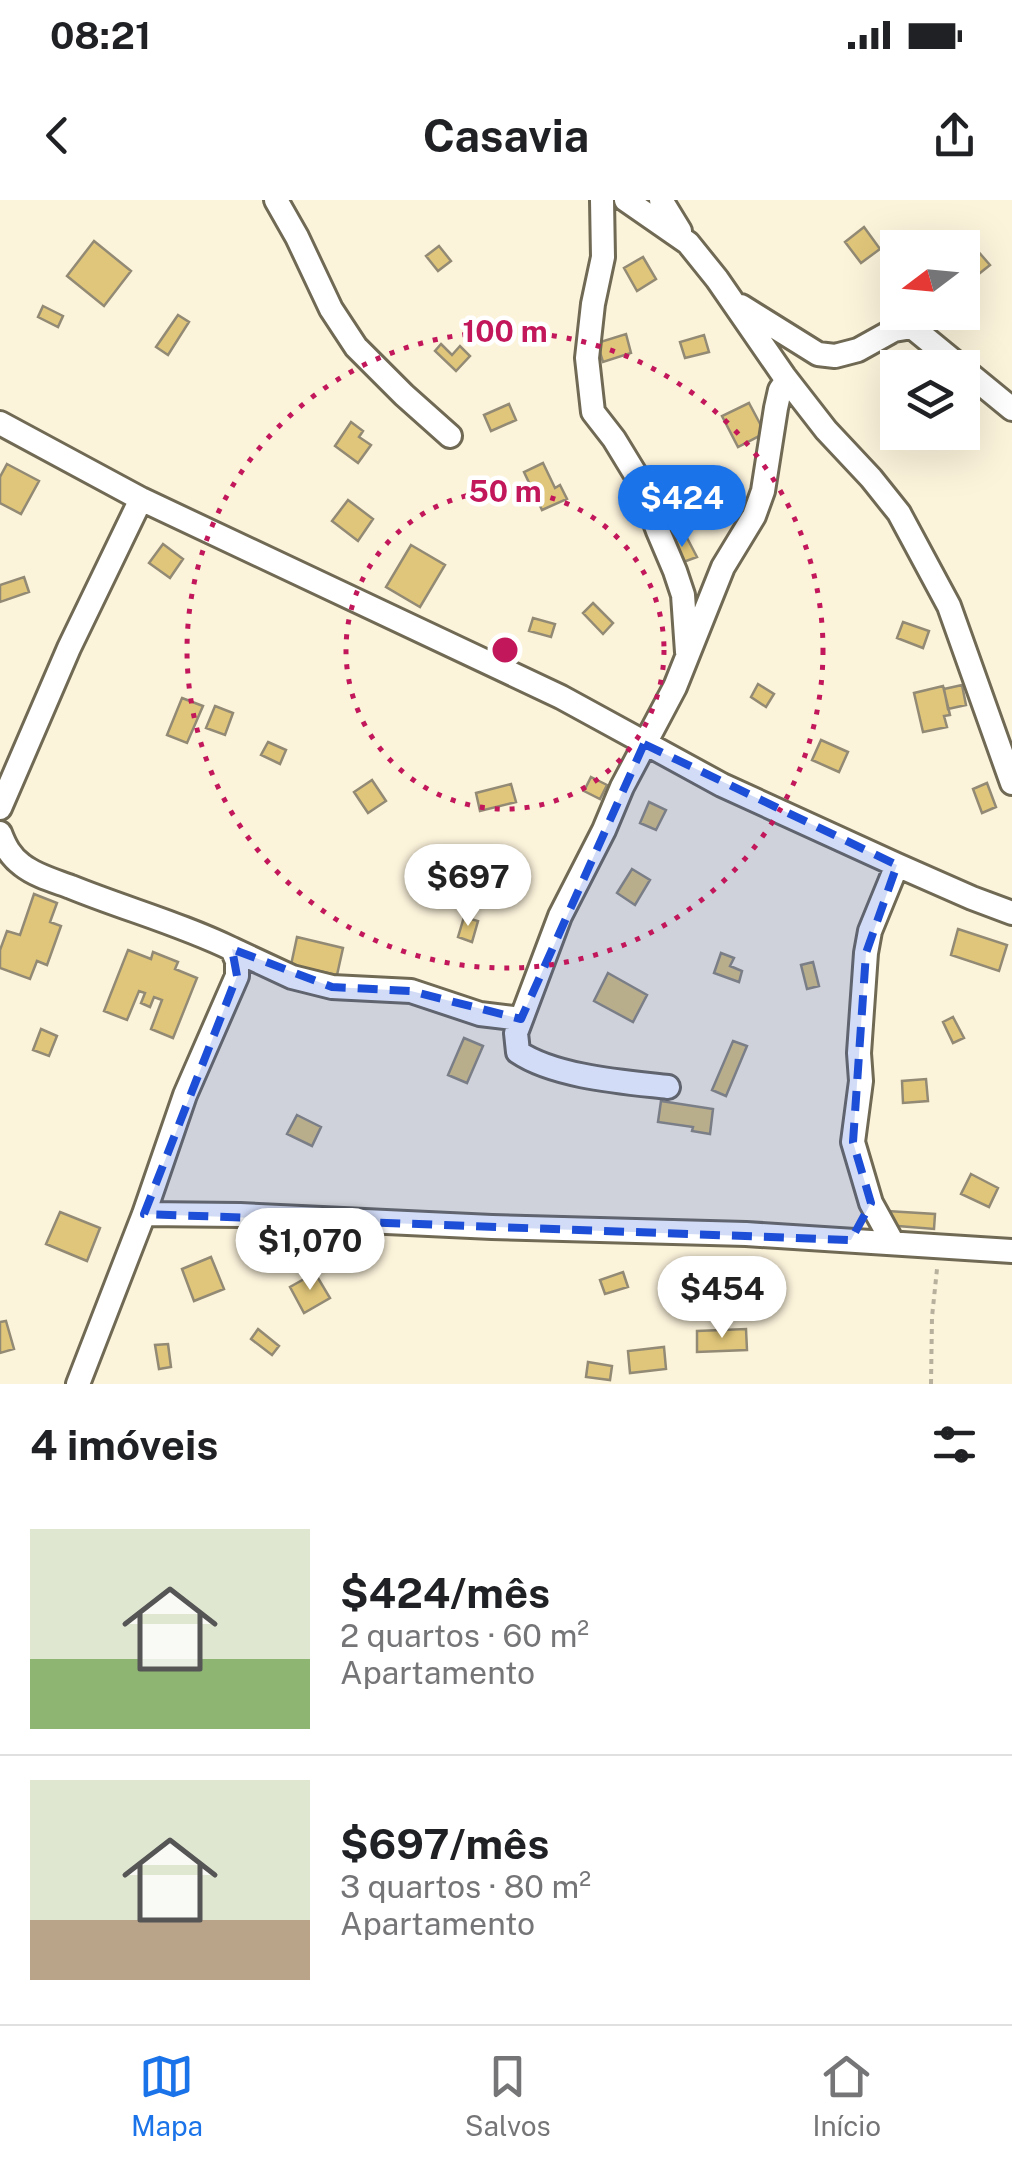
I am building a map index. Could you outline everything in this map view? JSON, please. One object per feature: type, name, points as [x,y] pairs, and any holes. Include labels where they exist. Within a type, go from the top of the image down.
[{"type":"street","points":[[276,200],[331,309],[356,346],[450,436]]},
{"type":"street","points":[[602,200],[604,257],[587,358],[592,412],[640,480],[683,595],[687,656]]},
{"type":"street","points":[[626,200],[688,242]]},
{"type":"street","points":[[661,200],[787,380],[907,526],[948,606],[1012,782]]},
{"type":"street","points":[[734,302],[818,354],[836,356],[858,350],[894,330],[912,327],[940,350]]},
{"type":"street","points":[[668,1087],[601,1079],[532,1061],[518,1052],[516,1033],[560,916],[674,687],[722,567],[754,516],[763,491],[780,390],[787,380]]},
{"type":"street","points":[[980,383],[1012,409]]},
{"type":"street","points":[[0,423],[141,499],[561,697],[722,786],[1012,913]]},
{"type":"street","points":[[0,808],[69,648],[141,499]]},
{"type":"street","points":[[0,833],[6,849],[30,871],[208,937],[292,976],[332,987],[411,990],[480,1014],[521,1019]]},
{"type":"street","points":[[893,1243],[871,1203],[853,1142],[866,953],[870,932],[897,865]]},
{"type":"street","points":[[78,1384],[144,1214],[184,1095],[237,976],[238,961],[232,949]]},
{"type":"street","points":[[851,1240],[871,1203]]},
{"type":"street","points":[[144,1214],[637,1230],[1012,1251]]},
{"type":"path","points":[[932,1384],[938,1247]]},
{"type":"highlighted area","points":[[644,744],[897,865],[866,953],[853,1142],[871,1203],[851,1240],[144,1214],[237,976],[232,949],[332,987],[411,991],[521,1019]]},
{"type":"building","points":[[864,227],[880,249],[861,263],[845,242]]},
{"type":"building","points":[[94,241],[131,271],[104,306],[67,276]]},
{"type":"building","points":[[439,246],[451,261],[438,271],[426,256]]},
{"type":"building","points":[[980,254],[990,265],[980,273]]},
{"type":"building","points":[[643,257],[656,279],[637,291],[624,268]]},
{"type":"building","points":[[43,306],[63,316],[58,327],[38,317]]},
{"type":"building","points":[[178,315],[189,322],[168,355],[156,347]]},
{"type":"building","points":[[626,334],[631,353],[603,362],[597,343]]},
{"type":"building","points":[[704,335],[709,352],[685,358],[680,342]]},
{"type":"building","points":[[441,344],[452,355],[460,346],[470,356],[456,371],[435,351]]},
{"type":"building","points":[[749,403],[765,433],[738,447],[722,416]]},
{"type":"building","points":[[509,404],[516,420],[491,431],[484,415]]},
{"type":"building","points":[[351,422],[363,431],[359,437],[371,445],[358,463],[335,446]]},
{"type":"building","points":[[543,463],[555,488],[560,485],[567,499],[542,510],[524,472]]},
{"type":"building","points":[[7,464],[39,481],[21,514],[0,503],[0,477]]},
{"type":"building","points":[[348,500],[373,519],[358,541],[332,521]]},
{"type":"building","points":[[685,534],[697,557],[678,564],[667,544]]},
{"type":"building","points":[[163,544],[183,559],[170,578],[149,563]]},
{"type":"building","points":[[411,545],[445,565],[420,607],[386,587]]},
{"type":"building","points":[[24,577],[29,592],[0,602],[0,585]]},
{"type":"building","points":[[593,603],[613,623],[603,634],[583,613]]},
{"type":"building","points":[[533,618],[555,624],[551,637],[529,631]]},
{"type":"building","points":[[903,622],[929,631],[923,648],[897,638]]},
{"type":"building","points":[[758,684],[774,694],[766,707],[751,697]]},
{"type":"building","points":[[962,685],[966,705],[948,709],[944,689]]},
{"type":"building","points":[[943,686],[950,715],[944,716],[947,727],[923,732],[914,693]]},
{"type":"building","points":[[182,698],[203,706],[187,743],[167,735]]},
{"type":"building","points":[[215,706],[233,713],[225,735],[206,728]]},
{"type":"building","points":[[821,740],[848,752],[839,772],[812,760]]},
{"type":"building","points":[[268,742],[286,750],[280,764],[261,755]]},
{"type":"building","points":[[591,777],[607,785],[600,799],[584,791]]},
{"type":"building","points":[[372,780],[386,801],[368,813],[354,792]]},
{"type":"building","points":[[987,783],[996,807],[982,813],[973,789]]},
{"type":"building","points":[[511,784],[516,802],[480,811],[476,793]]},
{"type":"building","points":[[649,802],[666,810],[656,830],[640,823]]},
{"type":"building","points":[[632,869],[650,880],[635,905],[617,893]]},
{"type":"building","points":[[34,894],[57,903],[50,922],[61,926],[47,965],[37,961],[30,979],[0,968],[0,950],[7,931],[20,935]]},
{"type":"building","points":[[464,917],[478,921],[472,942],[458,937]]},
{"type":"building","points":[[958,929],[1007,945],[999,971],[951,955]]},
{"type":"building","points":[[297,937],[343,948],[337,975],[291,965]]},
{"type":"building","points":[[128,950],[151,959],[153,952],[178,962],[175,969],[197,978],[173,1038],[151,1029],[162,1000],[154,997],[150,1007],[141,1003],[145,993],[139,991],[127,1020],[104,1011]]},
{"type":"building","points":[[721,953],[734,958],[730,966],[742,971],[739,982],[714,973]]},
{"type":"building","points":[[813,962],[819,986],[807,989],[801,965]]},
{"type":"building","points":[[608,973],[647,995],[633,1022],[594,1001]]},
{"type":"building","points":[[953,1017],[964,1038],[953,1043],[943,1022]]},
{"type":"building","points":[[41,1029],[57,1036],[49,1056],[33,1050]]},
{"type":"building","points":[[464,1038],[483,1046],[467,1083],[448,1075]]},
{"type":"building","points":[[733,1041],[747,1046],[726,1096],[712,1090]]},
{"type":"building","points":[[926,1079],[928,1101],[903,1103],[902,1081]]},
{"type":"building","points":[[661,1101],[713,1109],[710,1134],[658,1122]]},
{"type":"building","points":[[297,1115],[321,1127],[312,1146],[287,1134]]},
{"type":"building","points":[[971,1174],[998,1188],[989,1207],[961,1194]]},
{"type":"building","points":[[887,1211],[935,1214],[934,1229],[886,1225]]},
{"type":"building","points":[[60,1212],[100,1228],[87,1261],[46,1244]]},
{"type":"building","points":[[211,1257],[224,1289],[194,1301],[182,1269]]},
{"type":"building","points":[[623,1272],[628,1287],[605,1294],[600,1280]]},
{"type":"building","points":[[315,1273],[330,1298],[304,1313],[290,1287]]},
{"type":"building","points":[[6,1321],[14,1349],[0,1353],[0,1322]]},
{"type":"building","points":[[258,1329],[279,1346],[272,1355],[251,1339]]},
{"type":"building","points":[[746,1329],[747,1350],[697,1352],[697,1331]]},
{"type":"building","points":[[168,1344],[171,1367],[159,1369],[155,1345]]},
{"type":"building","points":[[664,1347],[666,1369],[630,1373],[628,1351]]},
{"type":"building","points":[[588,1362],[612,1366],[610,1380],[586,1377]]}]
